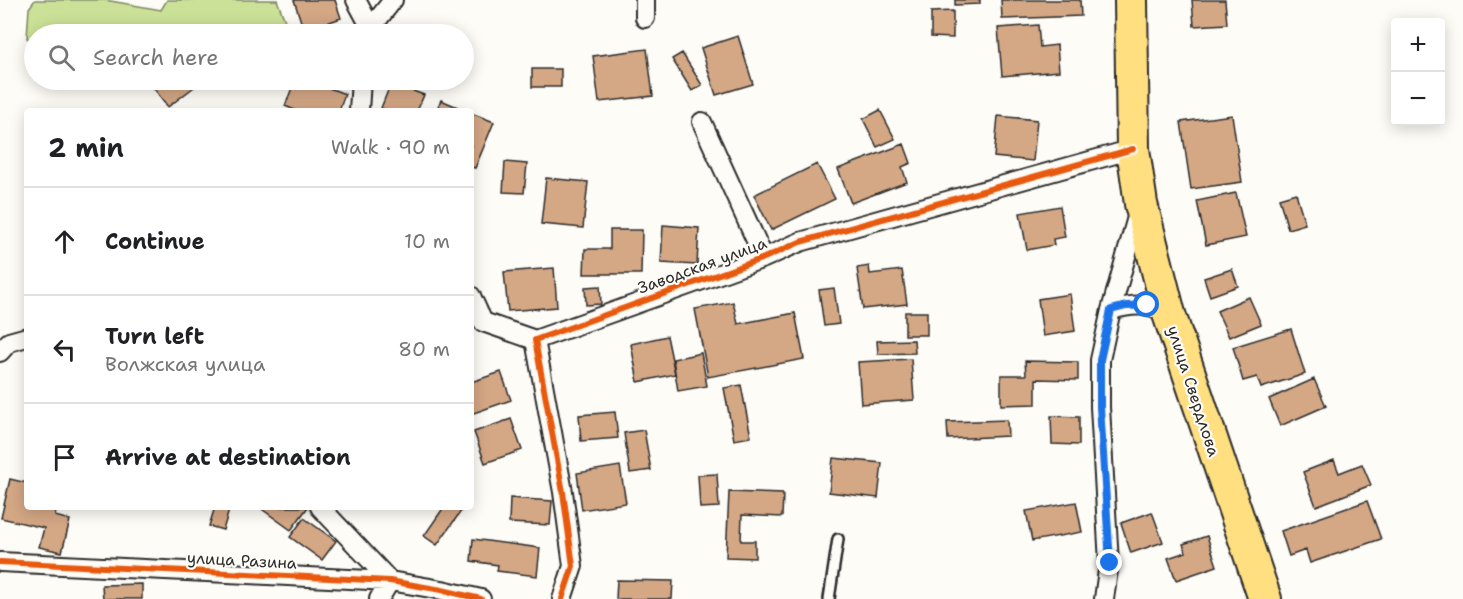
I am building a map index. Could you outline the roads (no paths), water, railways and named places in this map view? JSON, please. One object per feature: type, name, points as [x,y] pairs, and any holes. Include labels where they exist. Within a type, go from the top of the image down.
[{"type":"highway","name":"улица Свердлова","points":[[1131,0],[1133,149],[1141,204],[1169,314],[1265,599]]},
{"type":"street","points":[[356,0],[367,24]]},
{"type":"street","points":[[375,24],[393,0]]},
{"type":"street","points":[[358,108],[360,90]]},
{"type":"street","name":"Заводская улица","points":[[702,122],[764,258]]},
{"type":"street","name":"Заводская улица","points":[[535,340],[764,258],[800,242],[1133,149]]},
{"type":"street","points":[[1104,599],[1110,563],[1100,407],[1100,360],[1111,310],[1141,204]]},
{"type":"street","points":[[1111,310],[1126,306],[1147,305],[1169,314]]},
{"type":"street","points":[[477,323],[535,340],[563,492],[573,566],[562,599]]},
{"type":"street","points":[[0,352],[9,342],[24,338]]},
{"type":"street","points":[[323,510],[390,581],[379,599]]},
{"type":"street","name":"улица Разина","points":[[0,561],[390,581],[481,599]]},
{"type":"lane","points":[[829,599],[838,539]]}]
